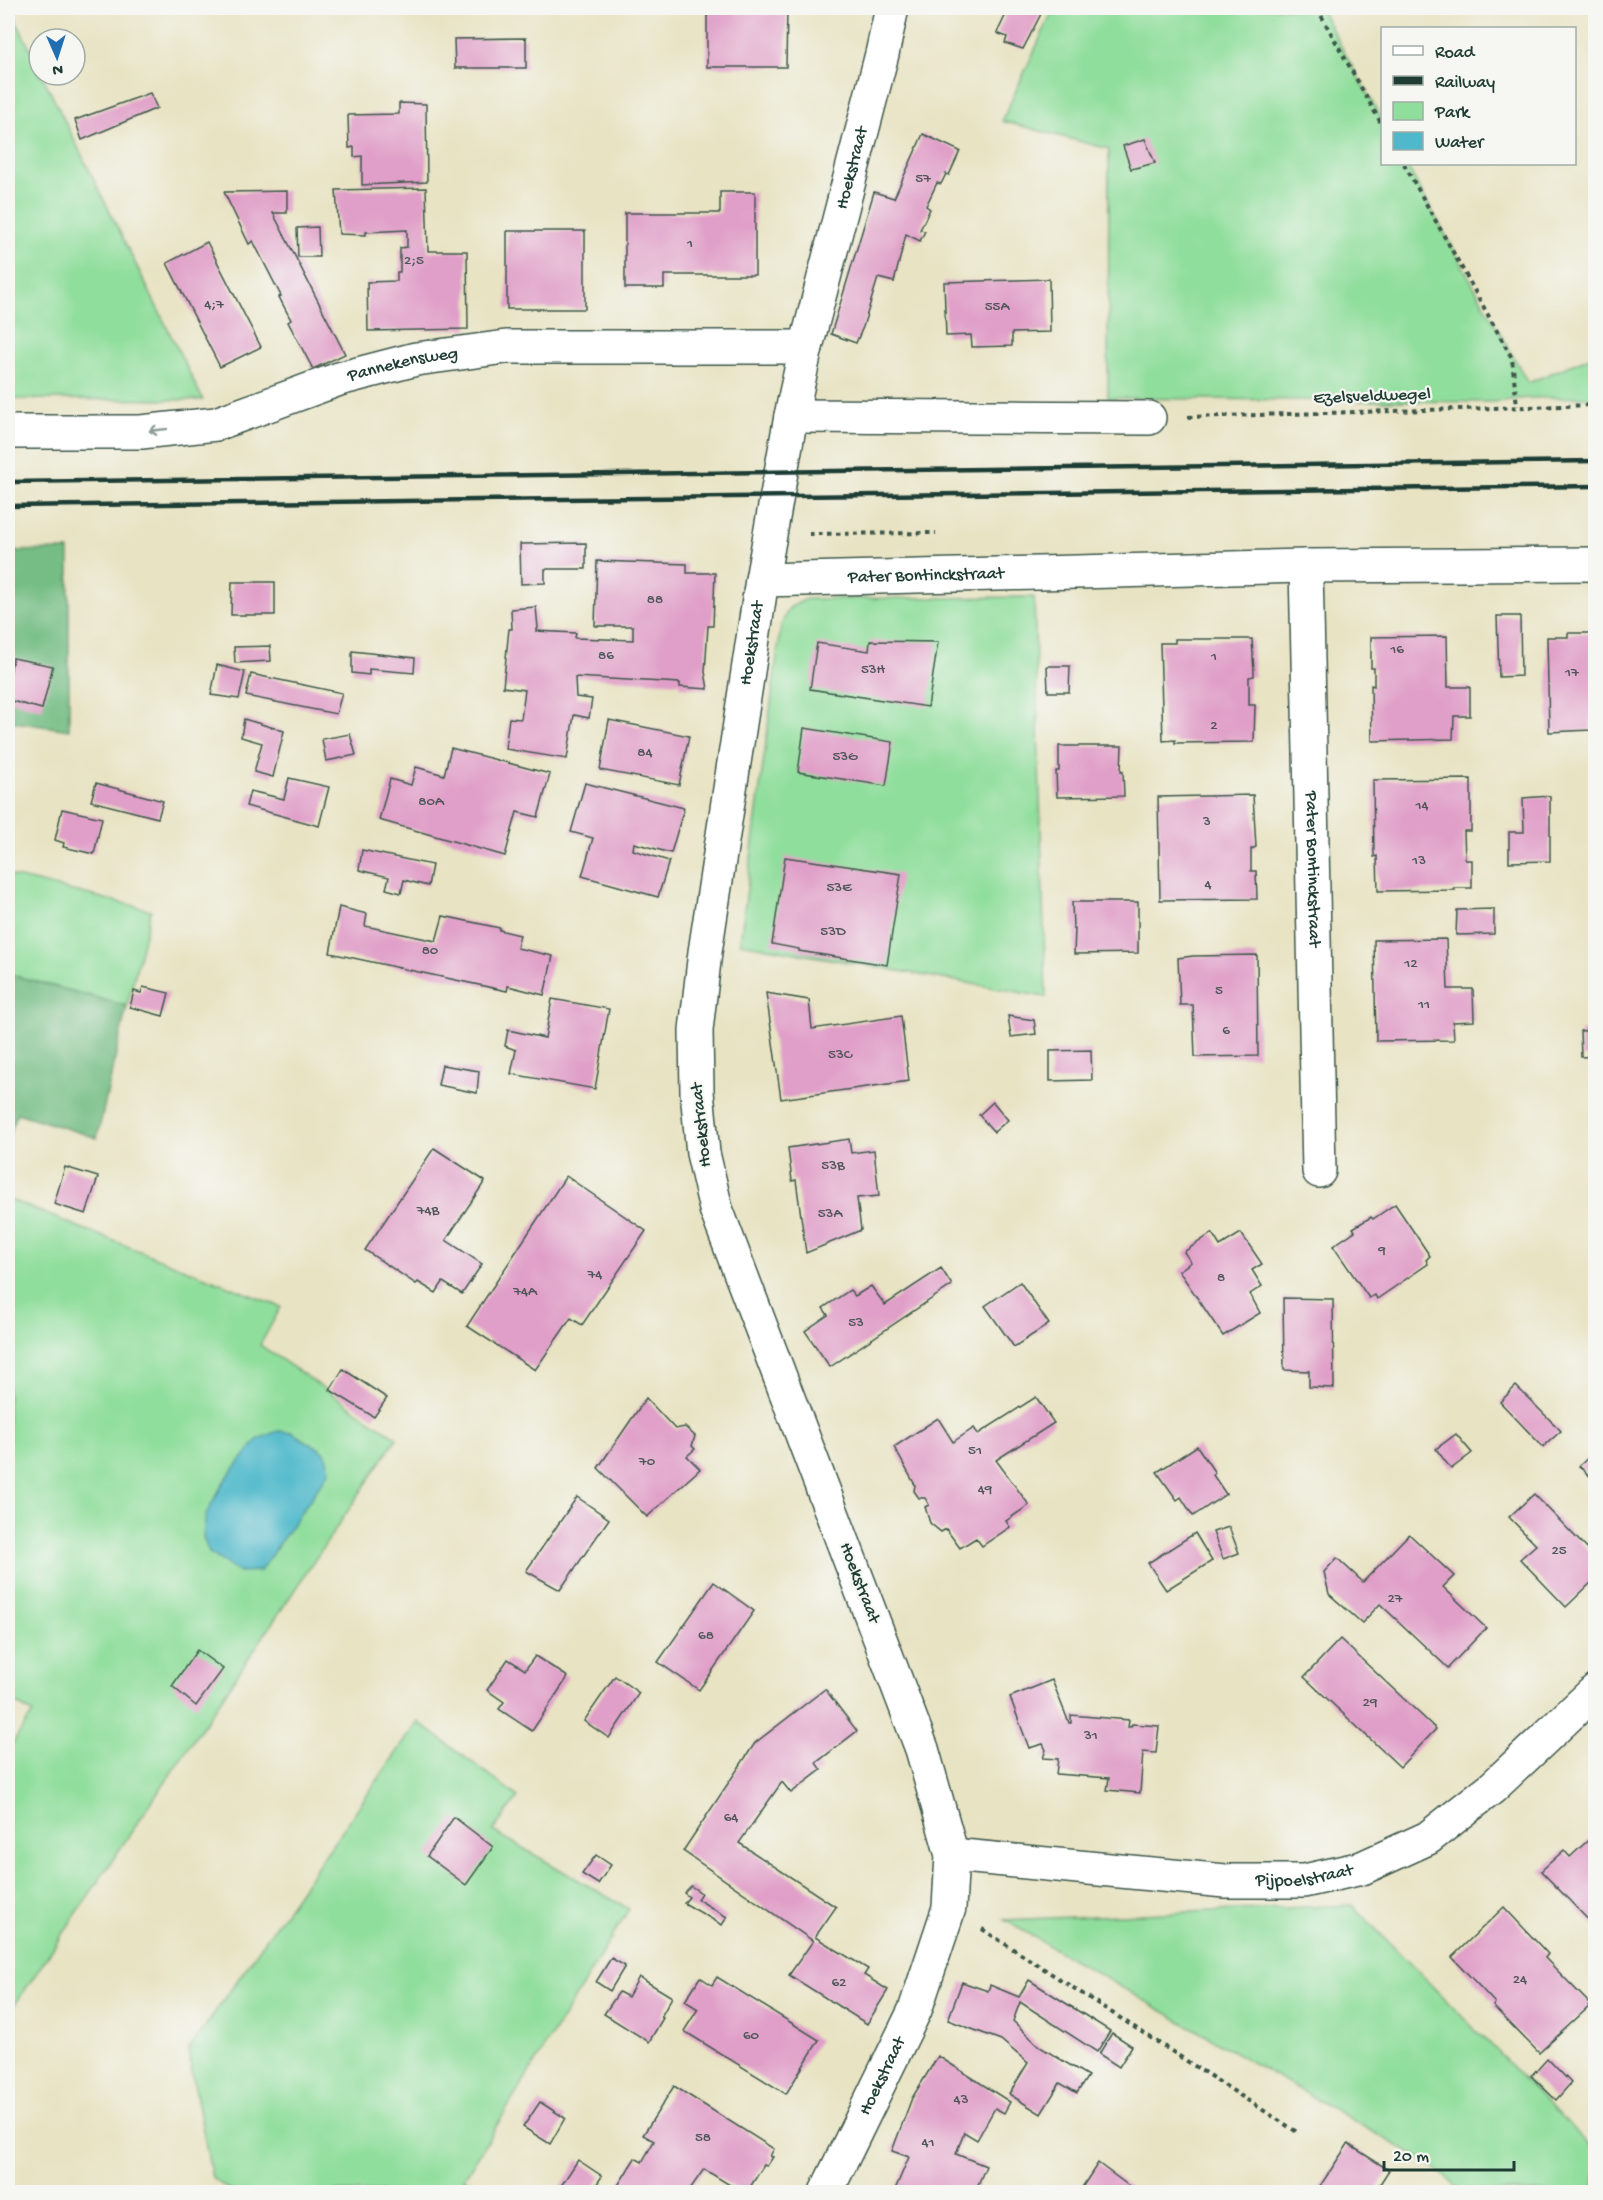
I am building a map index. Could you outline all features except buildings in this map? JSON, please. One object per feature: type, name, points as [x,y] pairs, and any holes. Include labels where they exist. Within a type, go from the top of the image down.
[{"type":"street","name":"Hoekstraat","points":[[826,2193],[915,2010],[949,1908],[952,1856],[922,1749],[716,1209],[703,1153],[697,1092],[696,1030],[705,952],[762,580],[791,416],[806,346],[892,8]]},
{"type":"street","name":"Pannekensweg","points":[[8,432],[141,432],[216,424],[339,379],[416,359],[506,347],[806,346]]},
{"type":"street","points":[[791,416],[1149,418]]},
{"type":"street","name":"Pater Bontinckstraat","points":[[762,580],[1306,566],[1596,564]]},
{"type":"street","name":"Pater Bontinckstraat","points":[[1306,566],[1319,1171]]},
{"type":"street","name":"Pijpoelstraat","points":[[952,1856],[1225,1881],[1304,1881],[1362,1868],[1428,1838],[1493,1787],[1596,1690]]},
{"type":"path","points":[[1317,8],[1381,121]]},
{"type":"path","points":[[1405,165],[1512,358],[1517,406]]},
{"type":"path","name":"Ezelsveldwegel","points":[[1149,418],[1596,405]]},
{"type":"path","points":[[949,1908],[1297,2132]]},
{"type":"green space","points":[[8,8],[10,8],[27,43],[27,87],[48,87],[203,400],[8,399]]},
{"type":"green space","points":[[1054,8],[1320,8],[1381,118],[1381,165],[1407,165],[1528,383],[1595,355],[1595,397],[1527,398],[1494,402],[1108,398],[1109,149],[1002,121]]},
{"type":"green space","points":[[69,550],[69,730],[8,721],[8,551]]},
{"type":"green space","points":[[1034,597],[1046,997],[740,943],[781,625],[789,608],[806,599]]},
{"type":"green space","points":[[8,875],[151,910],[127,1006],[8,974]]},
{"type":"green space","points":[[8,974],[127,1006],[97,1138],[17,1113],[8,1140]]},
{"type":"green space","points":[[8,1199],[281,1307],[260,1345],[397,1438],[8,2015],[8,1750],[33,1713],[8,1699]],"holes":[[[291,1432],[325,1452],[260,1571]]]},
{"type":"green space","points":[[418,1722],[518,1797],[493,1831],[629,1909],[464,2179],[484,2192],[232,2192],[212,2178],[188,2051]]},
{"type":"green space","points":[[1352,1905],[1595,2151],[1595,2192],[1464,2192],[1426,2162],[1004,1920]]},
{"type":"water","points":[[278,1431],[291,1432],[325,1452],[330,1471],[260,1571],[239,1572],[209,1553],[203,1537],[206,1514],[225,1480],[258,1439]]},
{"type":"railway","points":[[8,482],[1596,461]]},
{"type":"railway","points":[[8,506],[1596,486]]}]
